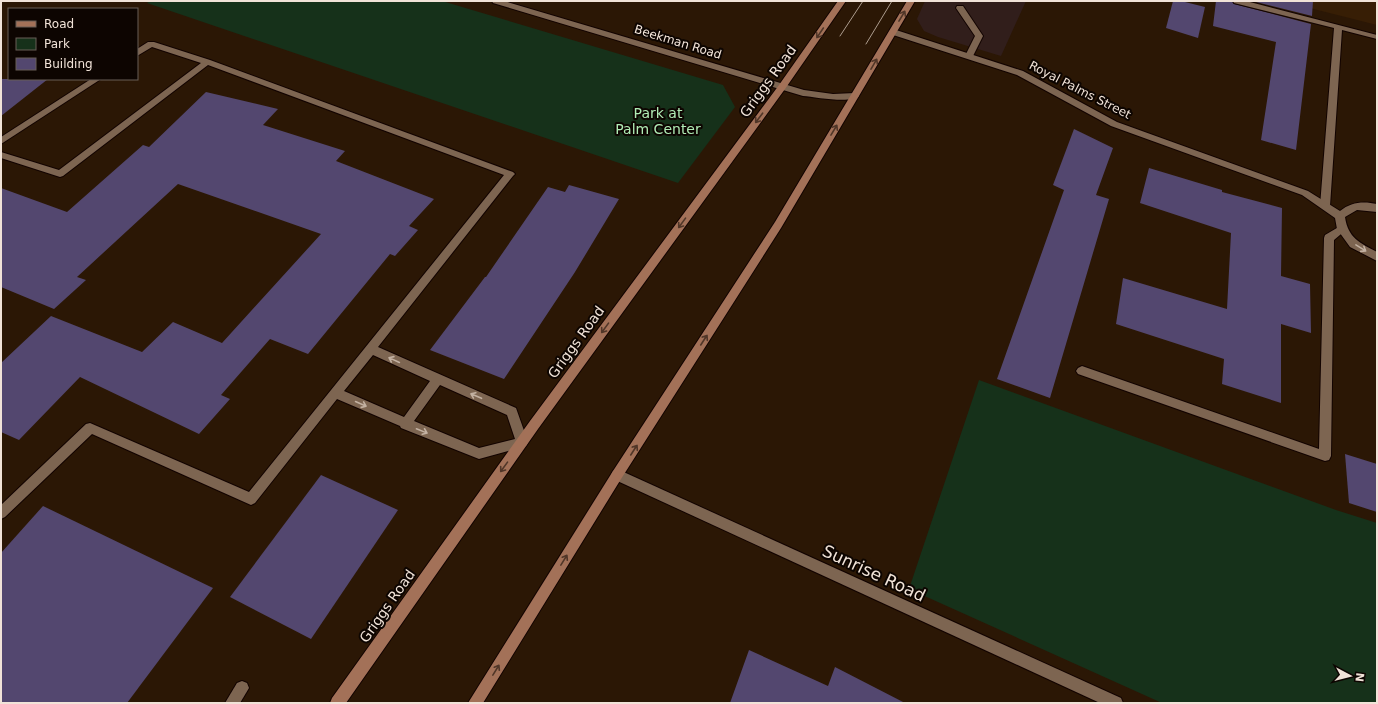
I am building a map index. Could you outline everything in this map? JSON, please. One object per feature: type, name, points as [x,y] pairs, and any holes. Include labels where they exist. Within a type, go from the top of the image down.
[{"type":"main road","name":"Griggs Road","points":[[337,703],[522,442],[782,87],[842,1]]},
{"type":"main road","points":[[475,703],[617,475],[778,225],[911,1]]},
{"type":"street","name":"Beekman Road","points":[[496,1],[803,93],[833,97],[855,96]]},
{"type":"street","points":[[1237,1],[1377,37]]},
{"type":"street","points":[[960,8],[979,36],[969,56]]},
{"type":"street","points":[[1325,206],[1338,27]]},
{"type":"street","name":"Royal Palms Street","points":[[893,32],[1020,72],[1114,124],[1305,193],[1340,216]]},
{"type":"street","points":[[1,513],[90,428],[251,500],[510,174],[207,62],[151,44],[138,52]]},
{"type":"street","points":[[1,155],[60,174],[207,62]]},
{"type":"street","points":[[1,141],[95,80]]},
{"type":"street","points":[[1377,208],[1367,205],[1350,207],[1340,216],[1342,229],[1354,244],[1377,257]]},
{"type":"street","points":[[1082,371],[1325,456],[1329,238],[1342,229]]},
{"type":"street","points":[[336,393],[405,424],[479,454],[522,442],[512,412],[437,380],[371,349]]},
{"type":"street","points":[[405,424],[437,380]]},
{"type":"street","name":"Sunrise Road","points":[[617,475],[1116,703]]},
{"type":"street","points":[[232,703],[242,688]]},
{"type":"shaded area","points":[[925,1],[1026,1],[1001,56],[938,37],[924,31],[917,19]]},
{"type":"shaded area","points":[[1282,1],[1377,1],[1377,25]]},
{"type":"green space","name":"Park at Palm Center","points":[[150,1],[442,1],[723,85],[735,107],[678,183],[147,3]]},
{"type":"green space","points":[[979,380],[1336,510],[1377,523],[1377,703],[1162,703],[909,589]]},
{"type":"building","points":[[1173,1],[1181,1],[1205,7],[1198,38],[1166,28]]},
{"type":"building","points":[[1216,1],[1232,1],[1234,4],[1311,24],[1296,150],[1261,140],[1276,42],[1213,26]]},
{"type":"building","points":[[1252,1],[1313,1],[1312,16]]},
{"type":"building","points":[[1,79],[47,80],[1,116]]},
{"type":"building","points":[[206,92],[278,109],[263,125],[345,151],[336,161],[434,199],[409,226],[418,230],[395,256],[390,254],[308,354],[270,339],[221,395],[230,399],[199,434],[80,377],[19,440],[1,432],[1,363],[51,316],[142,352],[173,322],[222,343],[321,234],[178,184],[77,277],[86,280],[54,309],[1,287],[1,188],[67,212],[143,145],[149,147]]},
{"type":"building","points":[[1074,129],[1113,148],[1096,195],[1109,199],[1050,398],[997,379],[1064,190],[1053,185]]},
{"type":"building","points":[[1149,168],[1222,190],[1222,192],[1282,208],[1281,276],[1310,284],[1311,333],[1281,324],[1281,403],[1222,384],[1224,359],[1116,324],[1123,278],[1227,309],[1231,233],[1140,203]]},
{"type":"building","points":[[569,185],[619,199],[575,272],[504,379],[430,350],[486,277],[548,187],[565,192]]},
{"type":"building","points":[[1345,454],[1377,464],[1377,512],[1349,503]]},
{"type":"building","points":[[321,475],[398,510],[311,639],[230,597]]},
{"type":"building","points":[[43,506],[213,588],[127,703],[1,703],[1,553]]},
{"type":"building","points":[[749,650],[828,686],[835,667],[905,703],[730,703]]},
{"type":"tram line","points":[[840,36],[863,1]]},
{"type":"tram line","points":[[866,44],[892,1]]}]
